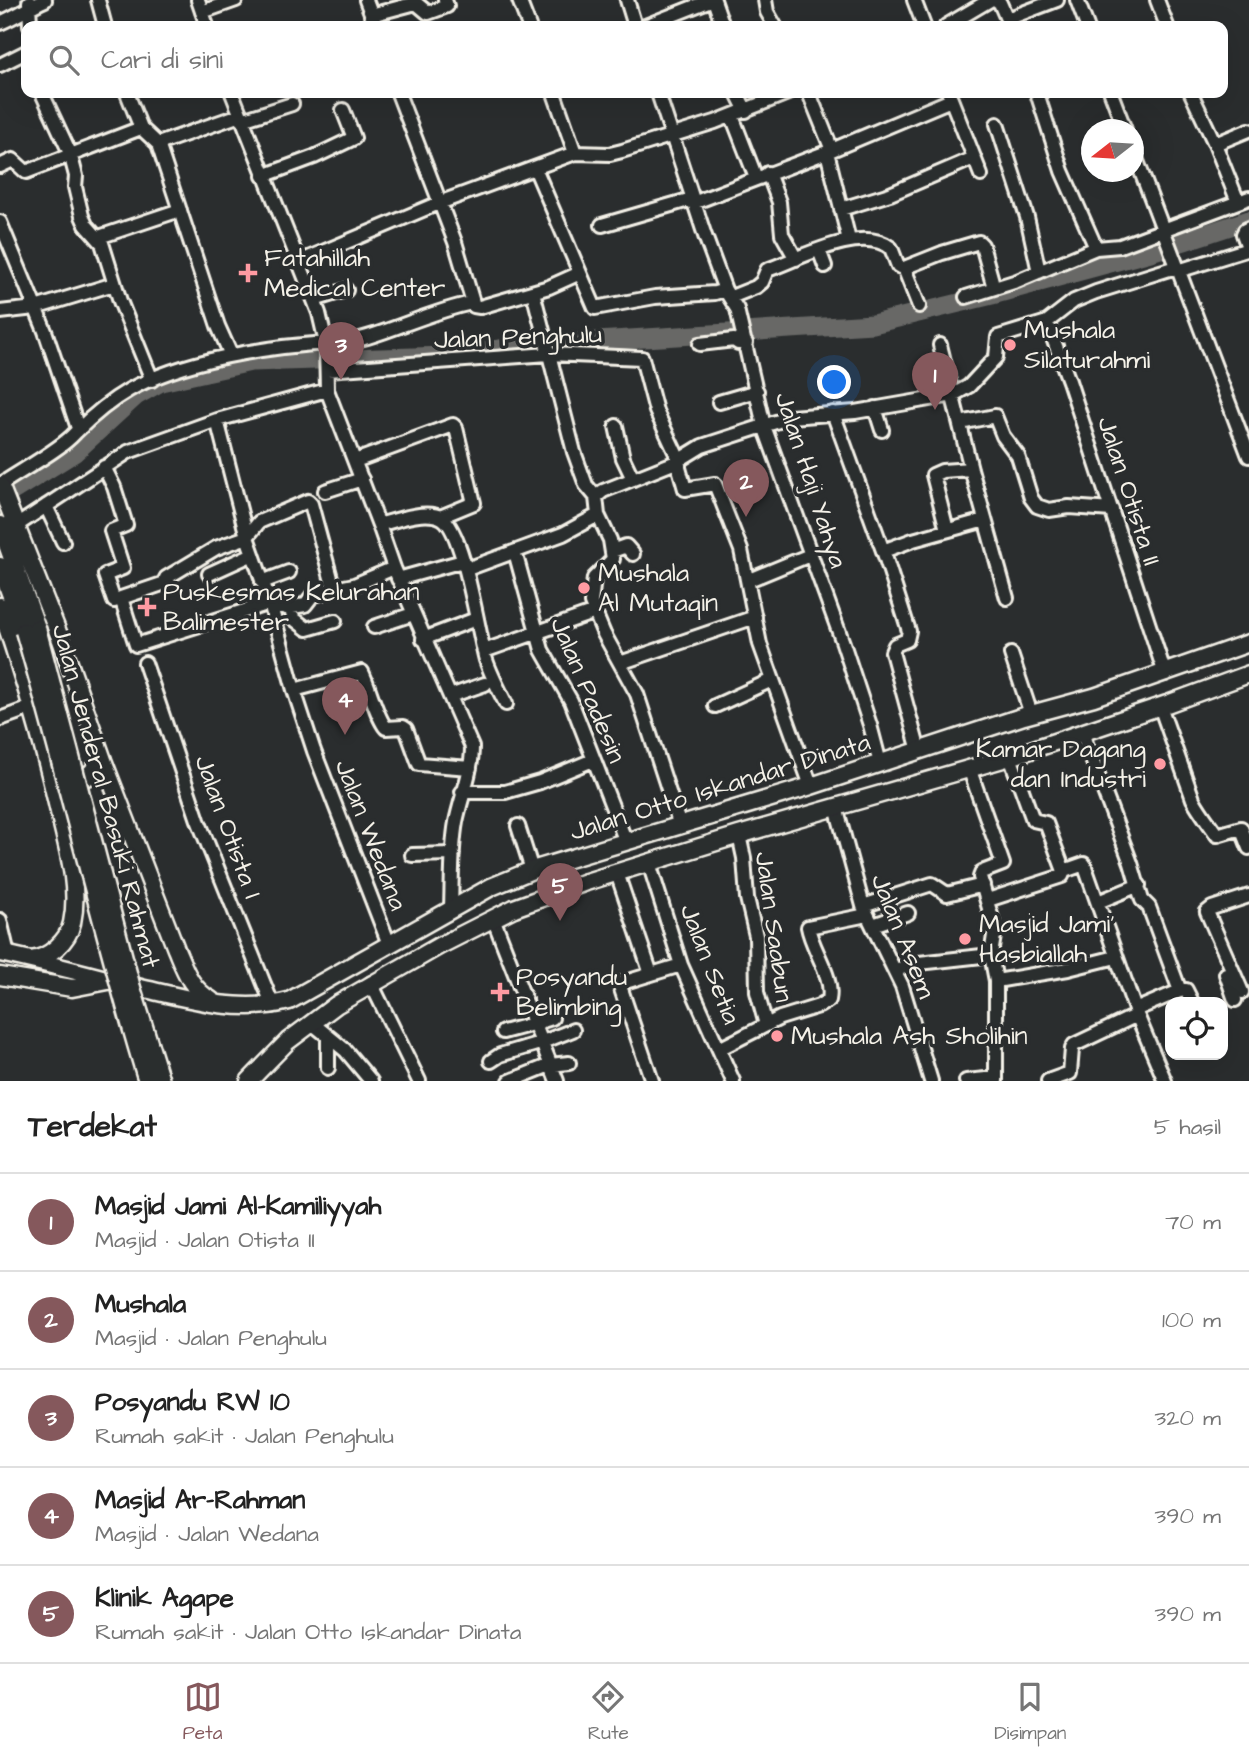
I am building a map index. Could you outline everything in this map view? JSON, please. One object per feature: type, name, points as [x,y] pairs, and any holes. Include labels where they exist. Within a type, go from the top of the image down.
[{"type":"main road","name":"Jalan Jenderal Basuki Rahmat","points":[[1,487],[51,723],[119,989],[147,1081]]},
{"type":"main road","name":"Jalan Jenderal Basuki Rahmat","points":[[8,524],[61,640],[103,760],[187,976],[199,992],[223,1005]]},
{"type":"main road","name":"Jalan Jenderal Basuki Rahmat","points":[[0,566],[31,630],[132,988],[161,1081]]},
{"type":"main road","name":"Jalan Jenderal Basuki Rahmat","points":[[0,606],[33,707],[50,772],[71,863],[74,895],[72,922],[66,937],[58,947],[42,958],[31,960]]},
{"type":"main road","name":"Jalan Otto Iskandar Dinata","points":[[4,954],[223,1005],[273,1006],[289,1001],[491,887],[532,870],[811,786],[1031,714],[1165,674],[1249,643]]},
{"type":"main road","name":"Jalan Otto Iskandar Dinata","points":[[249,1081],[288,1041],[371,983],[492,918],[548,895],[739,835],[1010,757],[1249,674]]},
{"type":"main road","points":[[50,772],[63,781],[82,779],[92,774],[103,760]]},
{"type":"main road","points":[[0,976],[72,988],[111,980]]},
{"type":"street","points":[[29,3],[45,0]]},
{"type":"street","points":[[98,0],[104,21]]},
{"type":"street","points":[[200,6],[236,0]]},
{"type":"street","points":[[366,0],[374,20],[416,3],[420,4],[426,13],[446,3]]},
{"type":"street","points":[[519,0],[527,21]]},
{"type":"street","points":[[627,0],[633,21]]},
{"type":"street","points":[[659,21],[716,0],[722,21]]},
{"type":"street","points":[[765,0],[772,21]]},
{"type":"street","points":[[914,0],[922,21]]},
{"type":"street","points":[[954,21],[990,0]]},
{"type":"street","points":[[996,0],[1000,3],[1007,21]]},
{"type":"street","points":[[1012,21],[1057,0]]},
{"type":"street","points":[[1077,0],[1085,21]]},
{"type":"street","points":[[1157,0],[1165,21]]},
{"type":"street","points":[[0,23],[24,13],[29,3]]},
{"type":"street","points":[[29,3],[30,21]]},
{"type":"street","points":[[0,65],[21,54]]},
{"type":"street","points":[[44,98],[70,153],[82,216],[86,225],[99,237],[114,284],[152,380]]},
{"type":"street","points":[[129,98],[141,128],[158,144],[218,326],[231,355]]},
{"type":"street","points":[[234,98],[314,300],[326,346],[327,390],[396,574],[472,747],[470,768],[454,832],[452,909]]},
{"type":"street","points":[[400,98],[455,242],[472,303],[478,308],[533,292],[580,273]]},
{"type":"street","points":[[556,98],[575,153]]},
{"type":"street","name":"Jalan Haji Yahya","points":[[660,98],[692,201],[745,337],[764,426],[843,643],[880,764]]},
{"type":"street","points":[[740,98],[746,111]]},
{"type":"street","points":[[299,262],[439,203],[575,153],[610,154],[732,116],[776,98]]},
{"type":"street","points":[[811,98],[830,151],[849,240]]},
{"type":"street","points":[[602,225],[692,201],[830,151],[946,98]]},
{"type":"street","points":[[951,98],[981,176]]},
{"type":"street","points":[[1039,98],[1062,171],[1096,248]]},
{"type":"street","points":[[1113,98],[1121,119]]},
{"type":"street","points":[[966,297],[1039,272],[1096,248],[1120,246],[1243,200],[1193,98]]},
{"type":"street","points":[[158,144],[241,117],[292,104]]},
{"type":"street","points":[[263,176],[324,153],[354,138],[343,110]]},
{"type":"street","points":[[732,116],[762,176],[779,202],[782,233],[796,259]]},
{"type":"street","points":[[997,124],[1027,217],[1039,272]]},
{"type":"street","points":[[0,166],[13,160],[26,172],[141,128]]},
{"type":"street","points":[[1215,144],[1249,130]]},
{"type":"street","points":[[841,209],[890,194],[974,158]]},
{"type":"street","points":[[535,168],[593,306],[598,309],[655,297],[728,293],[756,287],[768,270],[849,240],[887,245],[891,248],[898,266],[904,268],[979,242],[994,288]]},
{"type":"street","points":[[1144,181],[1249,456]]},
{"type":"street","points":[[99,237],[180,210]]},
{"type":"street","points":[[0,222],[35,307],[78,429]]},
{"type":"street","points":[[596,497],[614,486],[679,460],[702,446],[791,417],[875,408],[953,395],[970,386],[996,357],[998,337],[1047,322],[1074,301],[1173,259],[1249,249],[1243,234],[1249,228]]},
{"type":"street","points":[[819,250],[825,266]]},
{"type":"street","points":[[904,268],[919,306]]},
{"type":"street","points":[[0,312],[35,307],[114,284]]},
{"type":"street","points":[[314,300],[346,290]]},
{"type":"street","points":[[533,292],[574,452],[586,485],[596,497],[598,515],[610,540],[612,562],[594,578],[591,603],[604,634],[637,694],[680,826]]},
{"type":"street","points":[[1,487],[128,391],[152,380],[231,355],[326,346],[371,337],[429,317],[446,308],[472,303]]},
{"type":"street","name":"Jalan Otista II","points":[[1047,322],[1069,381],[1165,674]]},
{"type":"street","points":[[700,344],[733,340],[738,343],[745,337]]},
{"type":"street","points":[[940,345],[1007,598]]},
{"type":"street","name":"Jalan Penghulu","points":[[327,370],[547,347],[642,358],[656,411],[679,460],[686,490],[710,483],[716,486],[734,527],[749,580],[757,632],[811,786]]},
{"type":"street","points":[[8,524],[46,506],[128,452],[217,420],[327,390]]},
{"type":"street","points":[[719,402],[757,391]]},
{"type":"street","points":[[875,408],[882,430]]},
{"type":"street","points":[[833,413],[909,631],[906,640],[895,645],[892,652],[919,751]]},
{"type":"street","points":[[960,423],[994,415],[1003,436],[1016,452],[1031,498],[1037,506],[1049,510],[1069,507],[1112,510]]},
{"type":"street","name":"Jalan Wedana","points":[[217,420],[247,537],[270,603],[314,751],[389,944]]},
{"type":"street","points":[[355,461],[450,424],[456,428],[474,503],[440,517]]},
{"type":"street","points":[[616,426],[623,458],[633,480]]},
{"type":"street","points":[[104,467],[114,487],[126,525],[111,531],[123,568],[105,575],[114,601],[168,582],[166,578],[216,548],[247,537],[259,522],[308,502],[320,530],[334,589]]},
{"type":"street","points":[[947,530],[933,475],[942,471],[971,469]]},
{"type":"street","points":[[325,491],[362,479]]},
{"type":"street","points":[[46,506],[63,542]]},
{"type":"street","points":[[379,525],[432,514],[451,527],[465,565],[484,651],[506,704]]},
{"type":"street","points":[[121,598],[136,645],[270,603],[291,608],[305,605],[312,596],[334,589],[396,574],[465,565],[515,552],[563,534],[598,515]]},
{"type":"street","points":[[883,551],[985,520]]},
{"type":"street","points":[[612,551],[626,546],[633,554]]},
{"type":"street","name":"Jalan Padesin","points":[[515,552],[542,650],[571,701],[626,842]]},
{"type":"street","points":[[209,574],[253,554]]},
{"type":"street","points":[[749,580],[810,555]]},
{"type":"street","points":[[262,582],[289,572]]},
{"type":"street","points":[[291,608],[293,618],[304,628],[310,629],[335,621]]},
{"type":"street","points":[[484,651],[595,612]]},
{"type":"street","points":[[374,627],[413,614]]},
{"type":"street","points":[[620,663],[755,617]]},
{"type":"street","points":[[423,639],[476,619]]},
{"type":"street","points":[[1011,654],[1031,714]]},
{"type":"street","name":"Jalan Otista I","points":[[145,663],[198,820],[273,1006]]},
{"type":"street","points":[[294,690],[362,672],[382,723],[386,728],[406,729],[419,764],[470,768]]},
{"type":"street","points":[[715,706],[772,680]]},
{"type":"street","points":[[450,696],[485,684]]},
{"type":"street","points":[[1160,706],[1199,810],[1211,822],[1217,835],[1241,828],[1249,848]]},
{"type":"street","points":[[0,719],[33,707]]},
{"type":"street","points":[[1055,1080],[1070,1073],[1074,1045],[1136,1013],[1186,995],[1149,907],[1142,900],[1139,885],[1082,733]]},
{"type":"street","points":[[1010,757],[1033,820],[1046,823],[1064,871]]},
{"type":"street","points":[[462,792],[505,792],[540,782],[593,760]]},
{"type":"street","points":[[868,915],[932,884],[947,894],[983,879],[1003,864],[970,768]]},
{"type":"street","name":"Jalan Asem","points":[[836,807],[868,915],[895,970],[931,1081]]},
{"type":"street","points":[[518,826],[532,870]]},
{"type":"street","name":"Jalan Saabun","points":[[739,835],[747,898],[756,936],[757,992],[766,1025]]},
{"type":"street","points":[[412,855],[453,854]]},
{"type":"street","name":"Jalan Setia","points":[[649,863],[681,965],[733,1081]]},
{"type":"street","points":[[988,900],[1062,876],[1064,871],[1084,864],[1136,1013],[1165,1081]]},
{"type":"street","points":[[617,873],[651,974]]},
{"type":"street","points":[[966,1081],[996,1080],[996,981],[991,955],[995,929],[983,879]]},
{"type":"street","points":[[1098,902],[1139,885]]},
{"type":"street","points":[[1241,996],[1207,912],[1249,896]]},
{"type":"street","points":[[719,1049],[780,1018],[819,1006],[829,1000],[827,980],[808,927],[868,915],[908,913]]},
{"type":"street","points":[[492,918],[526,990],[533,1024],[557,1081]]},
{"type":"street","points":[[0,920],[4,954]]},
{"type":"street","points":[[895,970],[919,963],[991,955]]},
{"type":"street","points":[[996,981],[1068,969],[1116,957]]},
{"type":"street","points":[[652,1081],[620,990],[622,984],[681,965]]},
{"type":"street","points":[[1225,969],[1241,996]]},
{"type":"street","points":[[371,983],[419,1081]]},
{"type":"street","points":[[503,1032],[552,1018]]},
{"type":"street","points":[[312,1023],[345,1050],[371,1081]]},
{"type":"street","points":[[491,1061],[500,1055],[573,1030]]},
{"type":"street","points":[[328,1036],[328,1068]]},
{"type":"street","points":[[510,1081],[550,1065],[569,1063]]},
{"type":"waterway","points":[[0,499],[74,453],[136,396],[161,382],[251,362],[446,356],[531,345],[873,324],[1154,251],[1249,220]]},
{"type":"place","name":"Fatahillah Medical Center","points":[[248,273]]},
{"type":"place","name":"Mushala Silaturahmi","points":[[1010,345]]},
{"type":"place","name":"Posyandu RW 10","points":[[341,380]]},
{"type":"place","name":"Masjid Jami Al-Kamiliyyah","points":[[935,410]]},
{"type":"place","name":"Mushala","points":[[746,517]]},
{"type":"place","name":"Mushala Al Mutaqin","points":[[584,588]]},
{"type":"place","name":"Puskesmas Kelurahan Balimester","points":[[147,607]]},
{"type":"place","name":"Masjid Ar-Rahman","points":[[345,735]]},
{"type":"place","name":"Kamar Dagang dan Industri","points":[[1160,764]]},
{"type":"place","name":"Klinik Agape","points":[[560,921]]},
{"type":"place","name":"Masjid Jami' Hasbiallah","points":[[965,939]]},
{"type":"place","name":"Posyandu Belimbing","points":[[500,992]]},
{"type":"place","name":"Mushala Ash Sholihin","points":[[777,1036]]}]
